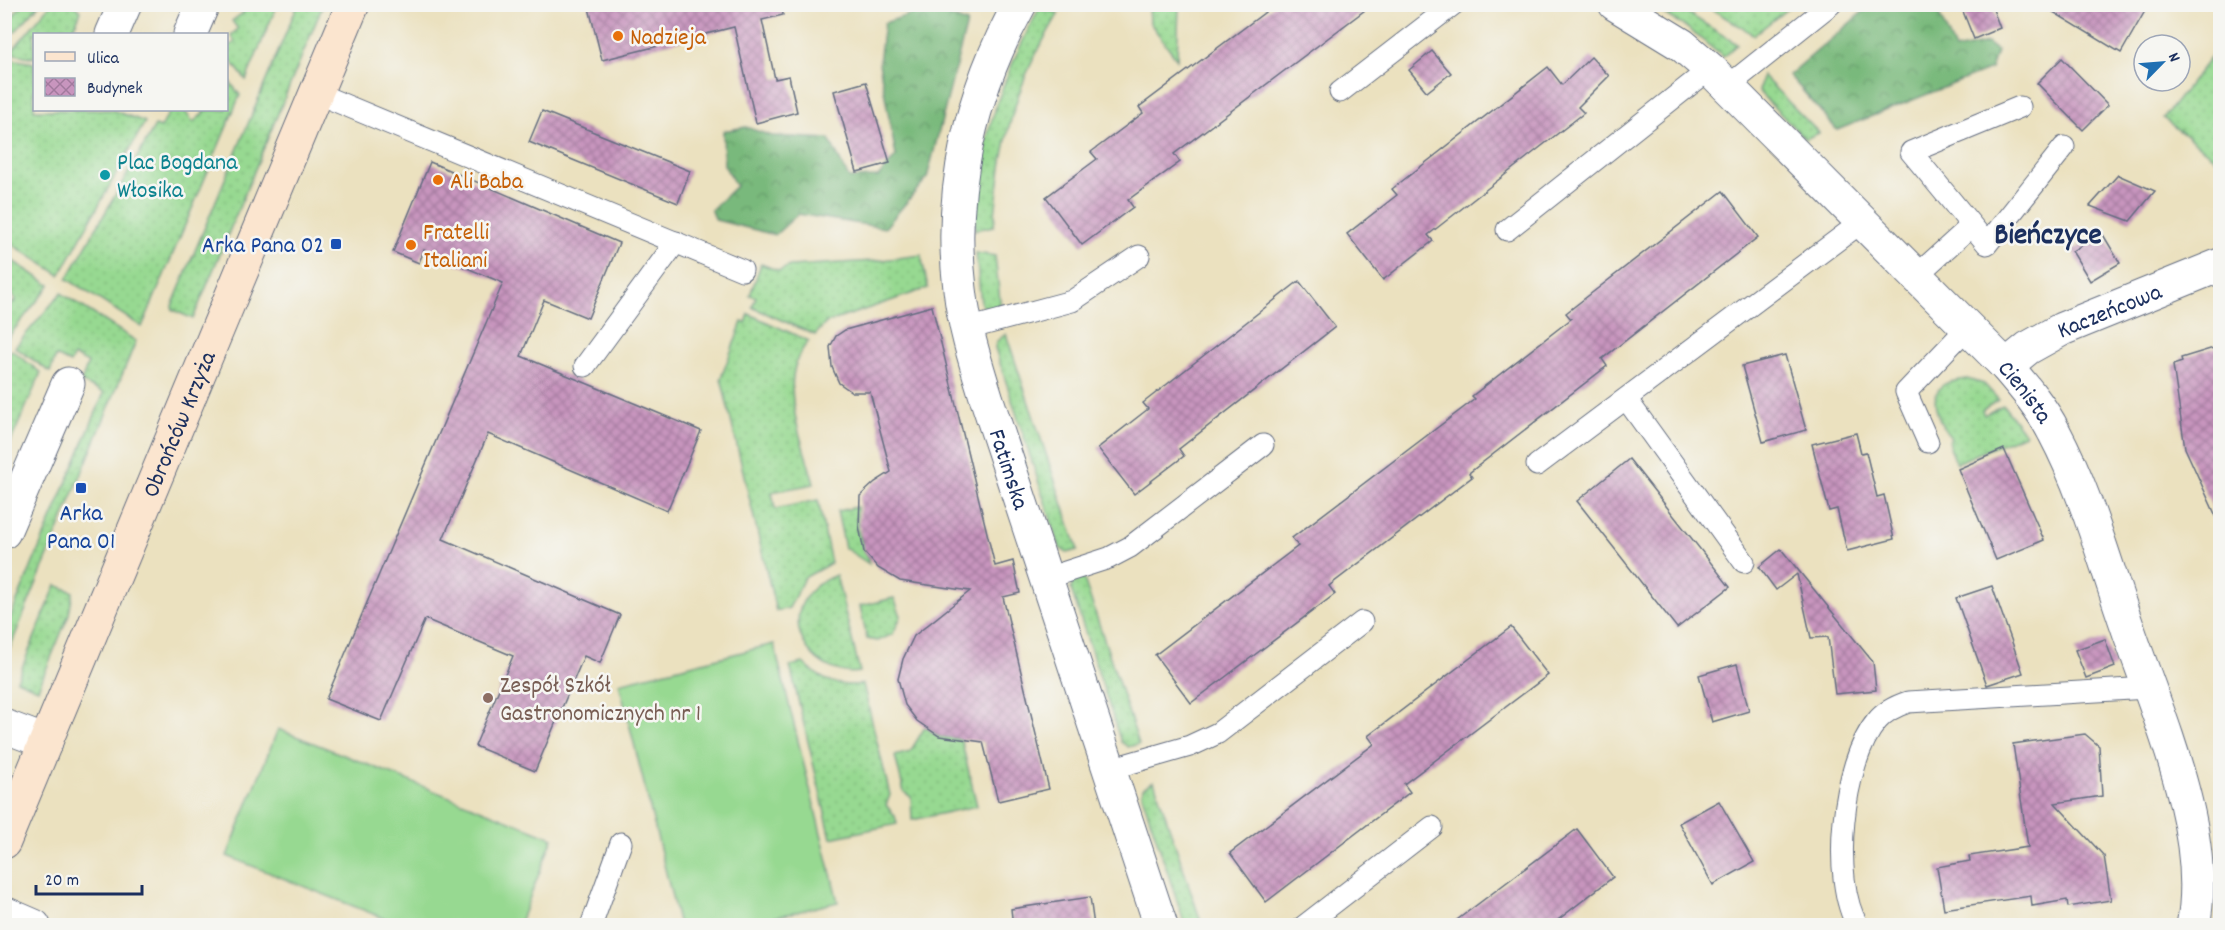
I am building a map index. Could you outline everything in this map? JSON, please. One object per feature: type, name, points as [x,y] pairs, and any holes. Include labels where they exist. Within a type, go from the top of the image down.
[{"type":"street","points":[[112,33],[125,4]]},
{"type":"street","points":[[190,33],[203,4]]},
{"type":"street","name":"Obrońców Krzyża","points":[[4,842],[353,4]]},
{"type":"street","name":"Fatimska","points":[[1020,4],[981,87],[963,156],[957,242],[960,289],[987,400],[1161,926]]},
{"type":"street","name":"Cienista","points":[[1615,4],[1682,45],[1719,77],[2006,366],[2038,406],[2061,446],[2087,508],[2183,790],[2194,841],[2198,879],[2193,926]]},
{"type":"street","name":"Kaczeńcowa","points":[[2006,366],[2028,348],[2062,329],[2220,265]]},
{"type":"street","points":[[4,532],[68,384]]},
{"type":"street","points":[[4,726],[46,742]]},
{"type":"street","points":[[4,913],[34,926]]},
{"type":"lane","points":[[1340,92],[1454,4]]},
{"type":"lane","points":[[1507,230],[1719,77],[1831,4]]},
{"type":"lane","points":[[316,93],[742,270]]},
{"type":"lane","points":[[2020,107],[1911,152],[1987,244],[2064,147]]},
{"type":"lane","points":[[1537,465],[1627,400],[1863,221]]},
{"type":"lane","points":[[1917,275],[1971,226]]},
{"type":"lane","points":[[585,366],[676,243]]},
{"type":"lane","points":[[968,329],[1072,301],[1139,256]]},
{"type":"lane","points":[[1928,442],[1906,392],[1968,327]]},
{"type":"lane","points":[[1627,400],[1744,562]]},
{"type":"lane","points":[[1047,578],[1109,558],[1130,547],[1263,445]]},
{"type":"lane","points":[[1110,769],[1190,746],[1218,733],[1362,622]]},
{"type":"lane","points":[[1858,926],[1845,893],[1843,834],[1849,783],[1858,753],[1877,720],[1892,708],[1908,702],[2148,688]]},
{"type":"lane","points":[[1304,926],[1431,827]]},
{"type":"lane","points":[[591,926],[621,843]]},
{"type":"green space","points":[[51,4],[73,5],[81,11],[71,33],[33,33],[33,58],[10,53]]},
{"type":"green space","points":[[243,4],[277,5],[246,80],[228,57],[228,47],[235,42],[231,35],[238,29],[232,21],[244,12],[240,7]]},
{"type":"green space","points":[[298,4],[323,5],[193,319],[173,310],[172,306]]},
{"type":"green space","points":[[1872,4],[1935,5],[1955,50],[1987,43],[1997,51],[1991,69],[1837,130],[1789,75]]},
{"type":"green space","points":[[22,5],[39,5],[15,32],[7,31],[5,25]]},
{"type":"green space","points":[[1149,5],[1179,5],[1177,59],[1150,23]]},
{"type":"green space","points":[[1649,5],[1675,5],[1737,44],[1723,57],[1689,29]]},
{"type":"green space","points":[[1705,5],[1792,5],[1754,35]]},
{"type":"green space","points":[[929,8],[967,23],[927,178],[885,228],[798,214],[775,235],[716,220],[711,210],[736,186],[724,165],[723,131],[746,127],[772,136],[829,139],[849,178],[878,177],[896,156],[879,63],[884,23]]},
{"type":"green space","points":[[1039,9],[1059,13],[1029,69],[1012,114],[1001,169],[994,226],[975,230],[981,170],[993,115],[1013,63]]},
{"type":"green space","points":[[2220,46],[2220,162],[2163,118],[2183,93],[2192,93],[2192,81]]},
{"type":"green space","points":[[5,58],[33,63],[33,111],[115,111],[145,122],[60,275],[5,240]]},
{"type":"green space","points":[[1762,75],[1819,133],[1805,139],[1759,92]]},
{"type":"green space","points":[[228,79],[240,95],[142,327],[67,279],[155,126],[161,128],[170,111],[185,111],[193,122],[204,113],[203,111],[228,111]]},
{"type":"green space","points":[[976,253],[995,256],[1001,309],[986,309],[981,304]]},
{"type":"green space","points":[[921,255],[928,288],[826,323],[815,335],[752,307],[756,297],[750,295],[761,264],[779,271],[790,266],[874,261]]},
{"type":"green space","points":[[5,256],[50,285],[6,340],[5,312],[16,299],[5,289]]},
{"type":"green space","points":[[61,293],[136,341],[5,660],[5,630],[104,393],[81,382],[88,363],[74,356],[70,363],[56,356],[50,372],[15,347]]},
{"type":"green space","points":[[749,314],[809,341],[799,356],[793,373],[792,391],[798,430],[814,484],[772,492],[775,509],[818,500],[831,563],[804,578],[789,608],[776,611],[721,378],[742,322],[746,323]]},
{"type":"green space","points":[[1006,334],[1078,550],[1067,553],[1060,548],[995,348],[996,342]]},
{"type":"green space","points":[[12,350],[41,373],[10,443],[5,439],[4,358]]},
{"type":"green space","points":[[1967,379],[1984,384],[1999,400],[1982,410],[1984,415],[2003,405],[2025,434],[1956,463],[1948,441],[1951,438],[1943,427],[1935,404],[1938,390],[1943,385]]},
{"type":"green space","points":[[857,507],[857,528],[869,564],[845,548],[837,511]]},
{"type":"green space","points":[[836,575],[860,672],[845,672],[830,668],[808,649],[801,636],[798,622],[801,607],[809,593],[825,580]]},
{"type":"green space","points":[[1083,576],[1139,744],[1128,747],[1121,742],[1071,589],[1074,580]]},
{"type":"green space","points":[[56,585],[73,592],[69,614],[38,689],[17,680]]},
{"type":"green space","points":[[894,598],[901,616],[893,634],[878,641],[867,639],[860,606]]},
{"type":"green space","points":[[774,644],[838,902],[742,925],[679,925],[619,683]]},
{"type":"green space","points":[[803,663],[816,674],[838,684],[863,684],[890,795],[886,805],[895,816],[897,824],[831,838],[790,666]]},
{"type":"green space","points":[[925,727],[939,737],[961,739],[977,806],[912,820],[911,797],[904,792],[895,756],[910,752]]},
{"type":"green space","points":[[278,729],[553,838],[519,925],[401,925],[227,856]]},
{"type":"green space","points":[[1154,781],[1202,925],[1185,925],[1142,795],[1143,788]]},
{"type":"building","points":[[588,4],[782,4],[783,15],[762,20],[775,79],[789,76],[797,112],[756,123],[734,27],[602,60]]},
{"type":"building","points":[[1276,4],[1373,4],[1174,154],[1180,162],[1128,200],[1133,207],[1082,245],[1046,197],[1097,159],[1091,152],[1143,113],[1139,107]]},
{"type":"building","points":[[1960,4],[1991,4],[2000,28],[1974,39]]},
{"type":"building","points":[[2040,4],[2149,4],[2121,53]]},
{"type":"building","points":[[1432,51],[1451,73],[1427,92],[1409,70]]},
{"type":"building","points":[[1591,57],[1609,76],[1578,107],[1584,113],[1428,235],[1433,241],[1383,280],[1347,234],[1397,195],[1392,189],[1548,67],[1562,85]]},
{"type":"building","points":[[2062,58],[2108,105],[2083,130],[2037,83]]},
{"type":"building","points":[[866,82],[890,163],[857,172],[834,91]]},
{"type":"building","points":[[542,111],[690,171],[678,203],[529,142]]},
{"type":"building","points":[[430,162],[619,243],[588,318],[544,300],[521,356],[701,431],[667,511],[488,434],[443,539],[620,615],[600,663],[584,656],[535,771],[475,746],[513,656],[425,619],[381,721],[326,699],[503,283],[424,250],[419,263],[393,252]]},
{"type":"building","points":[[2118,175],[2155,191],[2130,221],[2090,206]]},
{"type":"building","points":[[1723,191],[1758,237],[1602,359],[1607,366],[1469,473],[1472,477],[1329,586],[1335,594],[1191,703],[1155,655],[1298,546],[1292,538],[1475,399],[1472,396],[1571,319],[1566,313]]},
{"type":"building","points":[[2102,233],[2120,263],[2090,281],[2072,251]]},
{"type":"building","points":[[1299,281],[1335,327],[1179,449],[1184,456],[1134,494],[1098,448],[1148,409],[1143,403]]},
{"type":"building","points":[[932,306],[995,566],[1013,561],[1020,593],[1003,597],[1049,789],[998,801],[983,742],[939,736],[917,721],[905,705],[898,679],[903,659],[914,636],[970,591],[900,581],[878,568],[864,552],[859,526],[860,496],[875,482],[891,472],[870,392],[852,392],[839,383],[832,367],[830,347],[836,336],[845,330]]},
{"type":"building","points":[[2220,346],[2220,525],[2185,448],[2173,365],[2182,362],[2181,358]]},
{"type":"building","points":[[1785,355],[1806,430],[1763,442],[1742,366]]},
{"type":"building","points":[[1856,433],[1861,453],[1866,452],[1877,497],[1884,495],[1894,539],[1847,551],[1837,509],[1829,511],[1812,444]]},
{"type":"building","points":[[2004,449],[2044,540],[1996,560],[1958,469]]},
{"type":"building","points":[[1629,459],[1730,587],[1677,628],[1577,501]]},
{"type":"building","points":[[1781,549],[1873,662],[1876,690],[1835,694],[1828,637],[1811,638],[1797,574],[1776,590],[1759,567]]},
{"type":"building","points":[[1992,586],[2023,673],[1987,685],[1956,598]]},
{"type":"building","points":[[1511,627],[1548,675],[1404,784],[1410,792],[1266,902],[1230,853],[1374,744],[1368,736]]},
{"type":"building","points":[[2105,639],[2115,667],[2086,678],[2075,650]]},
{"type":"building","points":[[1737,664],[1749,711],[1712,722],[1699,675]]},
{"type":"building","points":[[2085,734],[2099,746],[2102,796],[2055,803],[2104,856],[2111,900],[2068,907],[2067,900],[2032,906],[2031,896],[1944,909],[1937,867],[1970,861],[1969,856],[2028,847],[2013,744]]},
{"type":"building","points":[[1719,801],[1754,862],[1713,885],[1679,823]]},
{"type":"building","points":[[1577,829],[1613,877],[1550,926],[1449,926]]},
{"type":"building","points":[[1090,897],[1094,926],[1013,926],[1011,909]]},
{"type":"place","name":"Nadzieja","points":[[618,36]]},
{"type":"place","name":"Plac Bogdana Włosika","points":[[105,175]]},
{"type":"place","name":"Ali Baba","points":[[438,180]]},
{"type":"place","name":"Arka Pana 02","points":[[336,244]]},
{"type":"place","name":"Fratelli Italiani","points":[[411,245]]},
{"type":"place","name":"Arka Pana 01","points":[[81,488]]},
{"type":"place","name":"Zespół Szkół Gastronomicznych nr 1","points":[[488,698]]},
{"type":"district","name":"Bieńczyce","points":[[2048,233]]}]
